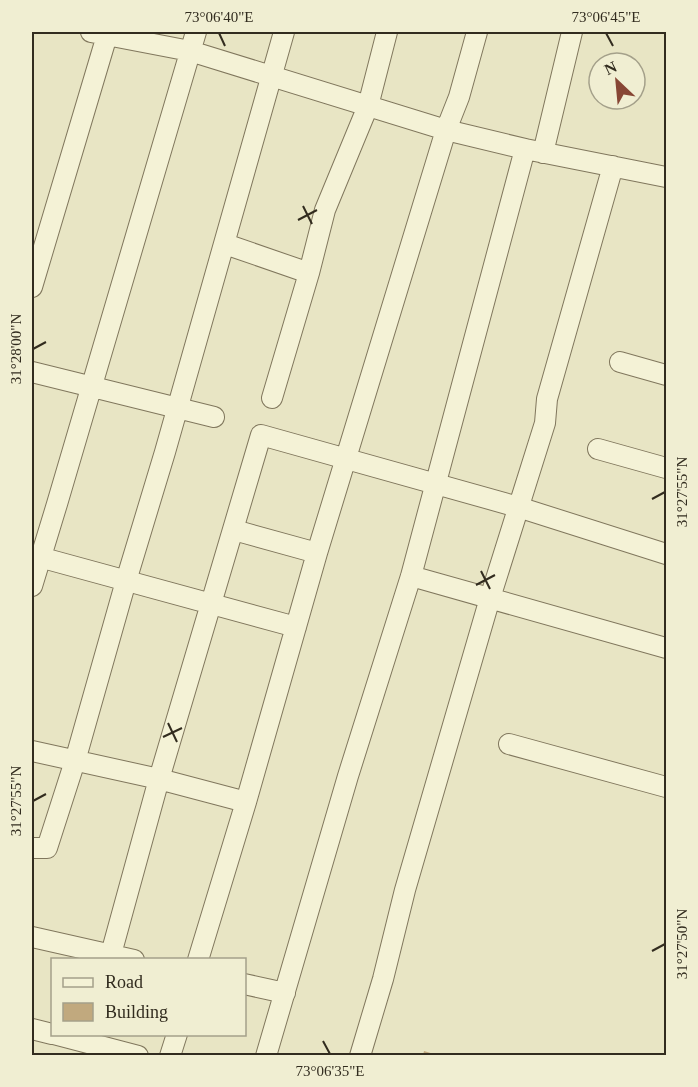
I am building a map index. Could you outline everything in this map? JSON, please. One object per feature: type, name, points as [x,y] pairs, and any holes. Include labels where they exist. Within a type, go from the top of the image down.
[{"type":"street","points":[[32,586],[36,556],[57,504],[196,32]]},
{"type":"street","points":[[32,848],[47,848],[75,761],[284,32]]},
{"type":"street","points":[[272,398],[325,210],[368,106],[387,32]]},
{"type":"street","points":[[199,958],[317,553],[446,130],[459,97],[477,32]]},
{"type":"street","points":[[266,1056],[348,776],[411,576],[434,484],[572,32]]},
{"type":"street","points":[[32,287],[102,33],[190,51],[446,130],[534,151],[666,177]]},
{"type":"street","points":[[360,1056],[383,979],[405,890],[490,598],[545,423],[547,399],[613,166]]},
{"type":"street","points":[[225,244],[309,273]]},
{"type":"street","points":[[620,362],[666,375]]},
{"type":"street","points":[[32,372],[214,417]]},
{"type":"street","points":[[111,954],[159,779],[261,435],[518,507],[666,554]]},
{"type":"street","points":[[598,449],[666,468]]},
{"type":"street","points":[[234,530],[317,553]]},
{"type":"street","points":[[36,556],[297,627]]},
{"type":"street","points":[[411,576],[666,648]]},
{"type":"street","points":[[509,744],[666,787]]},
{"type":"street","points":[[32,751],[159,779],[246,802]]},
{"type":"street","points":[[32,938],[126,958]]},
{"type":"street","points":[[246,984],[285,993]]},
{"type":"street","points":[[32,1029],[51,1034]]},
{"type":"street","points":[[61,1036],[138,1056]]},
{"type":"street","points":[[170,1056],[177,1036]]},
{"type":"building","points":[[424,1051],[437,1055],[437,1056],[423,1056]]}]
